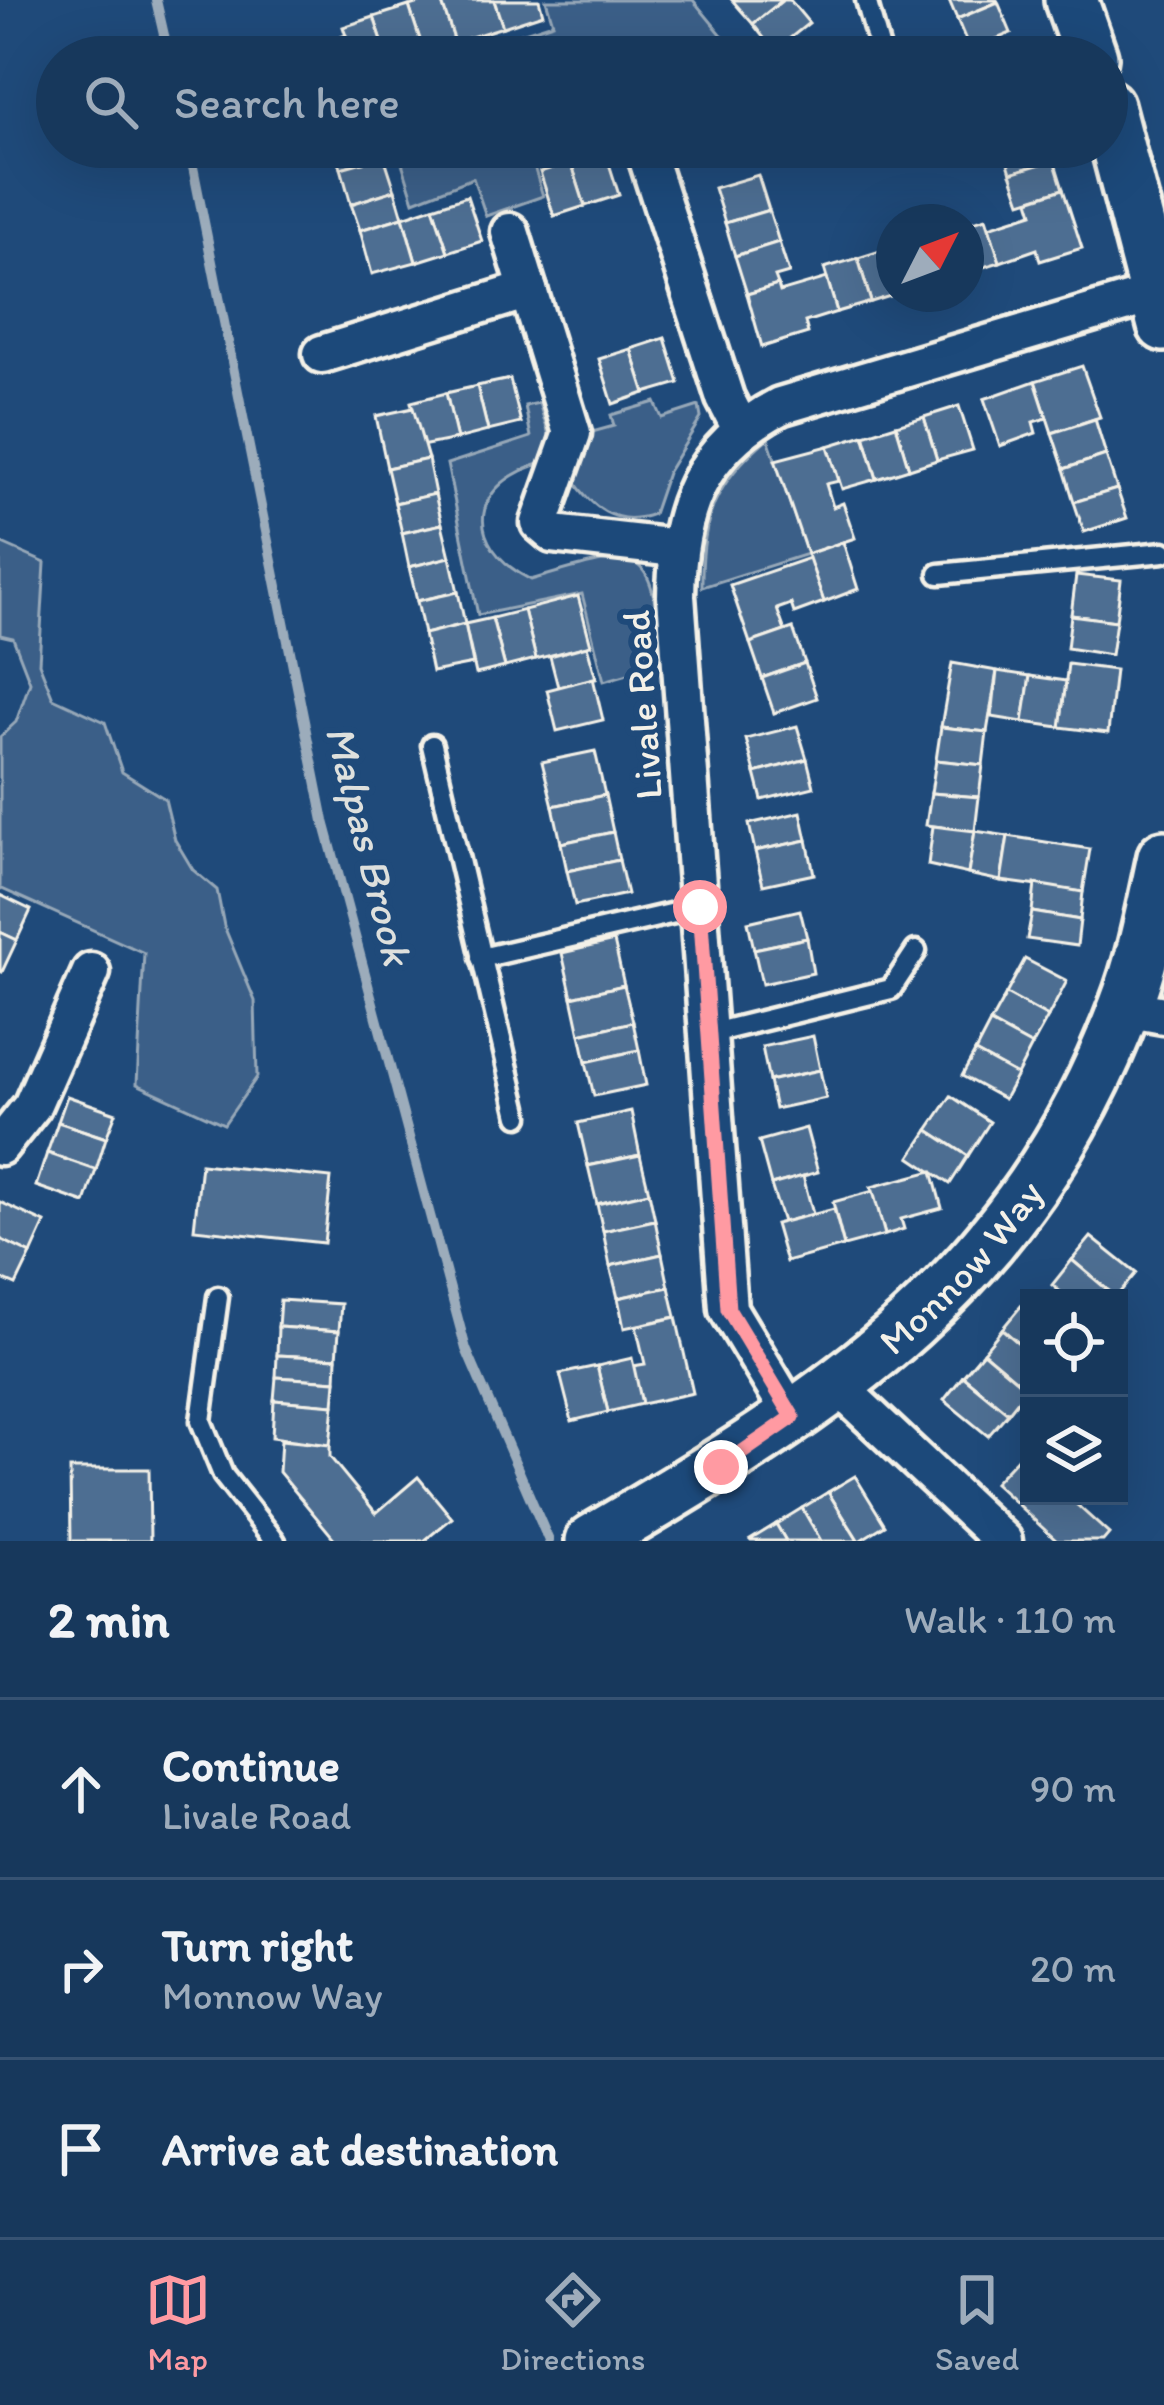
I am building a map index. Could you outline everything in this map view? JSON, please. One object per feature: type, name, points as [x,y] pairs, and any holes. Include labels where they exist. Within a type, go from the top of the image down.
[{"type":"street","points":[[1071,0],[1084,36]]},
{"type":"street","points":[[651,168],[725,398],[740,427]]},
{"type":"street","points":[[1123,168],[1161,309]]},
{"type":"street","points":[[510,232],[572,433],[540,523],[554,534],[676,548]]},
{"type":"street","points":[[322,354],[528,290]]},
{"type":"street","name":"Livale Road","points":[[793,1417],[728,1309],[676,548],[697,486],[740,427],[780,406],[1161,309]]},
{"type":"street","name":"Monnow Way","points":[[592,1541],[721,1467],[839,1387],[935,1305],[985,1252],[1144,1011],[1164,856]]},
{"type":"street","points":[[0,1146],[32,1106],[91,972]]},
{"type":"street","points":[[839,1387],[988,1537]]},
{"type":"lane","points":[[866,0],[876,36]]},
{"type":"lane","points":[[939,574],[1164,552]]},
{"type":"lane","points":[[432,745],[519,1116]]},
{"type":"lane","points":[[481,958],[700,907]]},
{"type":"lane","points":[[708,1034],[891,989],[916,951]]},
{"type":"lane","points":[[218,1297],[201,1421],[223,1475],[275,1541]]},
{"type":"shaded area","points":[[546,0],[693,0],[723,36],[512,36],[553,23]]},
{"type":"shaded area","points":[[404,168],[534,168],[543,196],[486,216],[473,178],[414,201]]},
{"type":"shaded area","points":[[655,402],[662,418],[699,406],[701,418],[667,473],[653,514],[616,516],[596,506],[572,478],[585,434],[614,426],[611,415]]},
{"type":"shaded area","points":[[539,403],[552,444],[547,462],[502,483],[490,497],[485,531],[508,565],[531,580],[597,562],[635,563],[646,574],[653,594],[660,665],[604,681],[582,594],[478,615],[447,464],[531,437],[525,406]]},
{"type":"shaded area","points":[[768,438],[807,554],[702,587],[704,541],[714,503],[735,471]]},
{"type":"shaded area","points":[[0,543],[45,563],[39,663],[53,698],[105,722],[122,772],[165,799],[175,840],[193,870],[217,890],[224,926],[255,1001],[257,1077],[224,1124],[137,1084],[144,953],[0,888],[0,737],[16,722],[30,682],[13,638],[0,635]]},
{"type":"building","points":[[441,0],[453,36],[419,36],[409,6]]},
{"type":"building","points":[[441,0],[494,0],[503,27],[474,36],[453,36]]},
{"type":"building","points":[[494,0],[539,0],[543,14],[503,27]]},
{"type":"building","points":[[732,0],[783,0],[753,24]]},
{"type":"building","points":[[783,0],[790,0],[809,23],[793,36],[762,36],[753,24]]},
{"type":"building","points":[[949,0],[997,0],[998,2],[957,19]]},
{"type":"building","points":[[998,2],[1011,33],[964,36],[957,19]]},
{"type":"building","points":[[409,6],[419,36],[380,36],[374,17]]},
{"type":"building","points":[[374,17],[380,36],[346,36],[343,27]]},
{"type":"building","points":[[341,168],[388,168],[395,190],[351,204]]},
{"type":"building","points":[[573,168],[610,168],[619,195],[585,206]]},
{"type":"building","points":[[573,168],[585,206],[554,216],[540,172]]},
{"type":"building","points":[[1056,168],[1063,189],[1021,202],[1011,173]]},
{"type":"building","points":[[758,175],[769,210],[725,223],[714,188]]},
{"type":"building","points":[[1063,189],[1082,248],[1040,261],[1037,249],[1000,262],[989,227],[1033,213],[1029,200]]},
{"type":"building","points":[[395,190],[403,217],[360,230],[351,204]]},
{"type":"building","points":[[467,196],[482,241],[448,252],[433,207]]},
{"type":"building","points":[[433,207],[448,252],[416,262],[403,217]]},
{"type":"building","points":[[769,210],[779,242],[735,256],[725,223]]},
{"type":"building","points":[[403,217],[416,262],[372,274],[360,230]]},
{"type":"building","points":[[984,219],[1000,262],[984,267]]},
{"type":"building","points":[[779,242],[789,273],[775,277],[778,285],[747,294],[735,256]]},
{"type":"building","points":[[876,252],[876,300],[871,302],[858,258]]},
{"type":"building","points":[[858,258],[871,302],[837,312],[824,268]]},
{"type":"building","points":[[827,278],[837,312],[805,322],[808,333],[762,347],[747,294],[778,285],[780,292]]},
{"type":"building","points":[[665,338],[679,383],[645,393],[631,349]]},
{"type":"building","points":[[631,349],[645,393],[613,404],[599,359]]},
{"type":"building","points":[[1082,366],[1100,417],[1052,433],[1035,381]]},
{"type":"building","points":[[510,379],[521,423],[488,431],[477,386]]},
{"type":"building","points":[[1035,381],[1047,418],[1033,422],[1036,433],[1000,446],[984,399]]},
{"type":"building","points":[[477,386],[488,431],[457,439],[446,393]]},
{"type":"building","points":[[446,393],[457,439],[421,446],[411,402]]},
{"type":"building","points":[[959,406],[973,450],[937,460],[924,417]]},
{"type":"building","points":[[413,408],[428,459],[387,468],[376,416]]},
{"type":"building","points":[[924,417],[937,460],[909,469],[896,425]]},
{"type":"building","points":[[1095,419],[1106,455],[1064,469],[1052,433]]},
{"type":"building","points":[[896,425],[909,469],[877,479],[864,435]]},
{"type":"building","points":[[864,435],[877,479],[842,489],[828,446]]},
{"type":"building","points":[[828,446],[839,481],[826,484],[833,507],[843,503],[855,538],[807,554],[775,460]]},
{"type":"building","points":[[1106,455],[1117,489],[1074,502],[1064,469]]},
{"type":"building","points":[[428,459],[435,494],[395,503],[387,468]]},
{"type":"building","points":[[1117,489],[1127,518],[1084,532],[1074,502]]},
{"type":"building","points":[[435,494],[442,524],[402,533],[395,503]]},
{"type":"building","points":[[442,524],[450,557],[409,567],[402,533]]},
{"type":"building","points":[[843,542],[858,589],[824,602],[807,554]]},
{"type":"building","points":[[450,557],[458,592],[417,601],[409,567]]},
{"type":"building","points":[[809,558],[824,602],[794,613],[791,604],[777,609],[785,631],[750,643],[730,585]]},
{"type":"building","points":[[1076,575],[1121,580],[1116,621],[1071,615]]},
{"type":"building","points":[[458,592],[465,624],[424,634],[417,601]]},
{"type":"building","points":[[578,596],[591,645],[536,659],[524,610]]},
{"type":"building","points":[[524,610],[536,659],[505,667],[492,618]]},
{"type":"building","points":[[1071,615],[1116,621],[1111,655],[1067,648]]},
{"type":"building","points":[[492,618],[505,667],[476,674],[465,624]]},
{"type":"building","points":[[465,624],[473,664],[432,672],[424,634]]},
{"type":"building","points":[[793,628],[805,663],[762,678],[750,643]]},
{"type":"building","points":[[587,646],[596,678],[558,687],[550,656]]},
{"type":"building","points":[[805,663],[817,698],[774,713],[762,678]]},
{"type":"building","points":[[952,663],[997,671],[987,732],[941,727]]},
{"type":"building","points":[[1068,664],[1115,670],[1108,733],[1060,727]]},
{"type":"building","points":[[997,671],[1030,676],[1023,722],[992,717]]},
{"type":"building","points":[[1030,676],[1066,681],[1060,727],[1023,722]]},
{"type":"building","points":[[593,678],[603,720],[557,731],[547,690]]},
{"type":"building","points":[[797,726],[807,759],[755,773],[746,739]]},
{"type":"building","points":[[941,727],[987,732],[983,765],[936,760]]},
{"type":"building","points":[[595,751],[605,795],[553,806],[542,762]]},
{"type":"building","points":[[807,759],[814,787],[762,800],[755,773]]},
{"type":"building","points":[[936,760],[983,765],[979,797],[931,793]]},
{"type":"building","points":[[931,793],[979,797],[975,831],[926,825]]},
{"type":"building","points":[[605,795],[613,832],[561,843],[553,806]]},
{"type":"building","points":[[801,812],[807,840],[755,851],[749,824]]},
{"type":"building","points":[[933,826],[975,831],[968,874],[928,865]]},
{"type":"building","points":[[975,831],[1008,836],[1001,881],[968,874]]},
{"type":"building","points":[[613,832],[619,860],[567,871],[561,843]]},
{"type":"building","points":[[1008,836],[1090,849],[1083,892],[1001,881]]},
{"type":"building","points":[[807,840],[814,874],[763,885],[755,851]]},
{"type":"building","points":[[619,860],[627,894],[575,905],[567,871]]},
{"type":"building","points":[[1035,884],[1083,892],[1080,920],[1032,912]]},
{"type":"building","points":[[0,895],[31,910],[17,940],[0,932]]},
{"type":"building","points":[[800,910],[807,938],[754,949],[748,922]]},
{"type":"building","points":[[1032,912],[1080,920],[1077,946],[1027,939]]},
{"type":"building","points":[[0,932],[17,940],[2,972],[0,971]]},
{"type":"building","points":[[807,938],[813,973],[762,984],[754,949]]},
{"type":"building","points":[[614,941],[624,985],[572,997],[562,953]]},
{"type":"building","points":[[1025,959],[1067,981],[1048,1017],[1006,994]]},
{"type":"building","points":[[624,985],[633,1022],[580,1034],[572,997]]},
{"type":"building","points":[[1006,994],[1048,1017],[1032,1046],[990,1023]]},
{"type":"building","points":[[633,1022],[639,1050],[586,1062],[580,1034]]},
{"type":"building","points":[[990,1023],[1032,1046],[1017,1075],[975,1052]]},
{"type":"building","points":[[813,1036],[820,1070],[769,1081],[762,1047]]},
{"type":"building","points":[[639,1050],[646,1085],[594,1096],[586,1062]]},
{"type":"building","points":[[975,1052],[1017,1075],[1004,1099],[962,1076]]},
{"type":"building","points":[[820,1070],[826,1098],[775,1109],[769,1081]]},
{"type":"building","points":[[67,1096],[116,1113],[106,1138],[58,1122]]},
{"type":"building","points":[[951,1096],[990,1122],[968,1156],[928,1130]]},
{"type":"building","points":[[631,1111],[640,1155],[588,1166],[578,1123]]},
{"type":"building","points":[[58,1122],[106,1138],[96,1170],[47,1153]]},
{"type":"building","points":[[806,1128],[818,1172],[771,1185],[759,1141]]},
{"type":"building","points":[[928,1130],[968,1156],[950,1184],[910,1157]]},
{"type":"building","points":[[47,1153],[96,1170],[85,1203],[36,1186]]},
{"type":"building","points":[[640,1155],[649,1192],[597,1204],[588,1166]]},
{"type":"building","points":[[201,1164],[331,1178],[324,1243],[194,1229]]},
{"type":"building","points":[[932,1171],[942,1208],[901,1219],[904,1229],[885,1235],[871,1187]]},
{"type":"building","points":[[803,1176],[813,1214],[783,1222],[771,1185]]},
{"type":"building","points":[[873,1191],[885,1235],[844,1246],[833,1202]]},
{"type":"building","points":[[649,1192],[655,1220],[603,1231],[597,1204]]},
{"type":"building","points":[[0,1202],[45,1223],[31,1254],[0,1239]]},
{"type":"building","points":[[834,1209],[844,1246],[786,1262],[775,1224]]},
{"type":"building","points":[[655,1220],[662,1254],[610,1266],[603,1231]]},
{"type":"building","points":[[1091,1237],[1136,1273],[1123,1289],[1106,1289],[1072,1260]]},
{"type":"building","points":[[0,1239],[31,1254],[16,1285],[0,1278]]},
{"type":"building","points":[[662,1254],[669,1287],[618,1298],[610,1266]]},
{"type":"building","points":[[1072,1260],[1106,1289],[1057,1289],[1052,1285]]},
{"type":"building","points":[[669,1287],[676,1317],[624,1328],[618,1298]]},
{"type":"building","points":[[280,1300],[341,1304],[339,1331],[278,1327]]},
{"type":"building","points":[[1020,1307],[1020,1344],[1002,1329]]},
{"type":"building","points":[[676,1317],[693,1393],[642,1404],[633,1366],[645,1364],[636,1326]]},
{"type":"building","points":[[278,1327],[339,1331],[337,1358],[277,1355]]},
{"type":"building","points":[[1002,1329],[1020,1344],[1020,1383],[983,1352]]},
{"type":"building","points":[[983,1352],[1020,1383],[1020,1398],[1008,1413],[963,1376]]},
{"type":"building","points":[[277,1355],[337,1358],[336,1381],[276,1377]]},
{"type":"building","points":[[632,1358],[642,1404],[608,1412],[597,1366]]},
{"type":"building","points":[[597,1366],[608,1412],[572,1421],[560,1374]]},
{"type":"building","points":[[963,1376],[1008,1413],[988,1436],[944,1400]]},
{"type":"building","points":[[276,1377],[336,1381],[334,1405],[274,1400]]},
{"type":"building","points":[[274,1400],[334,1405],[330,1445],[272,1437]]},
{"type":"building","points":[[281,1440],[330,1445],[330,1457],[376,1513],[418,1477],[452,1518],[424,1541],[336,1541],[279,1472]]},
{"type":"building","points":[[1020,1455],[1020,1505],[1077,1505],[1109,1534],[1103,1541],[1057,1541],[994,1483]]},
{"type":"building","points":[[70,1469],[149,1469],[150,1541],[71,1541]]},
{"type":"building","points":[[855,1476],[885,1525],[859,1541],[828,1492]]},
{"type":"building","points":[[828,1492],[858,1541],[821,1541],[802,1508]]},
{"type":"building","points":[[802,1508],[821,1541],[786,1541],[776,1524]]},
{"type":"building","points":[[776,1524],[786,1541],[750,1540]]},
{"type":"waterway","name":"Malpas Brook","points":[[156,0],[164,36]]},
{"type":"waterway","name":"Malpas Brook","points":[[193,168],[324,821],[466,1349],[549,1541]]},
{"type":"route","points":[[700,907],[728,1309],[793,1417],[721,1467]]}]
